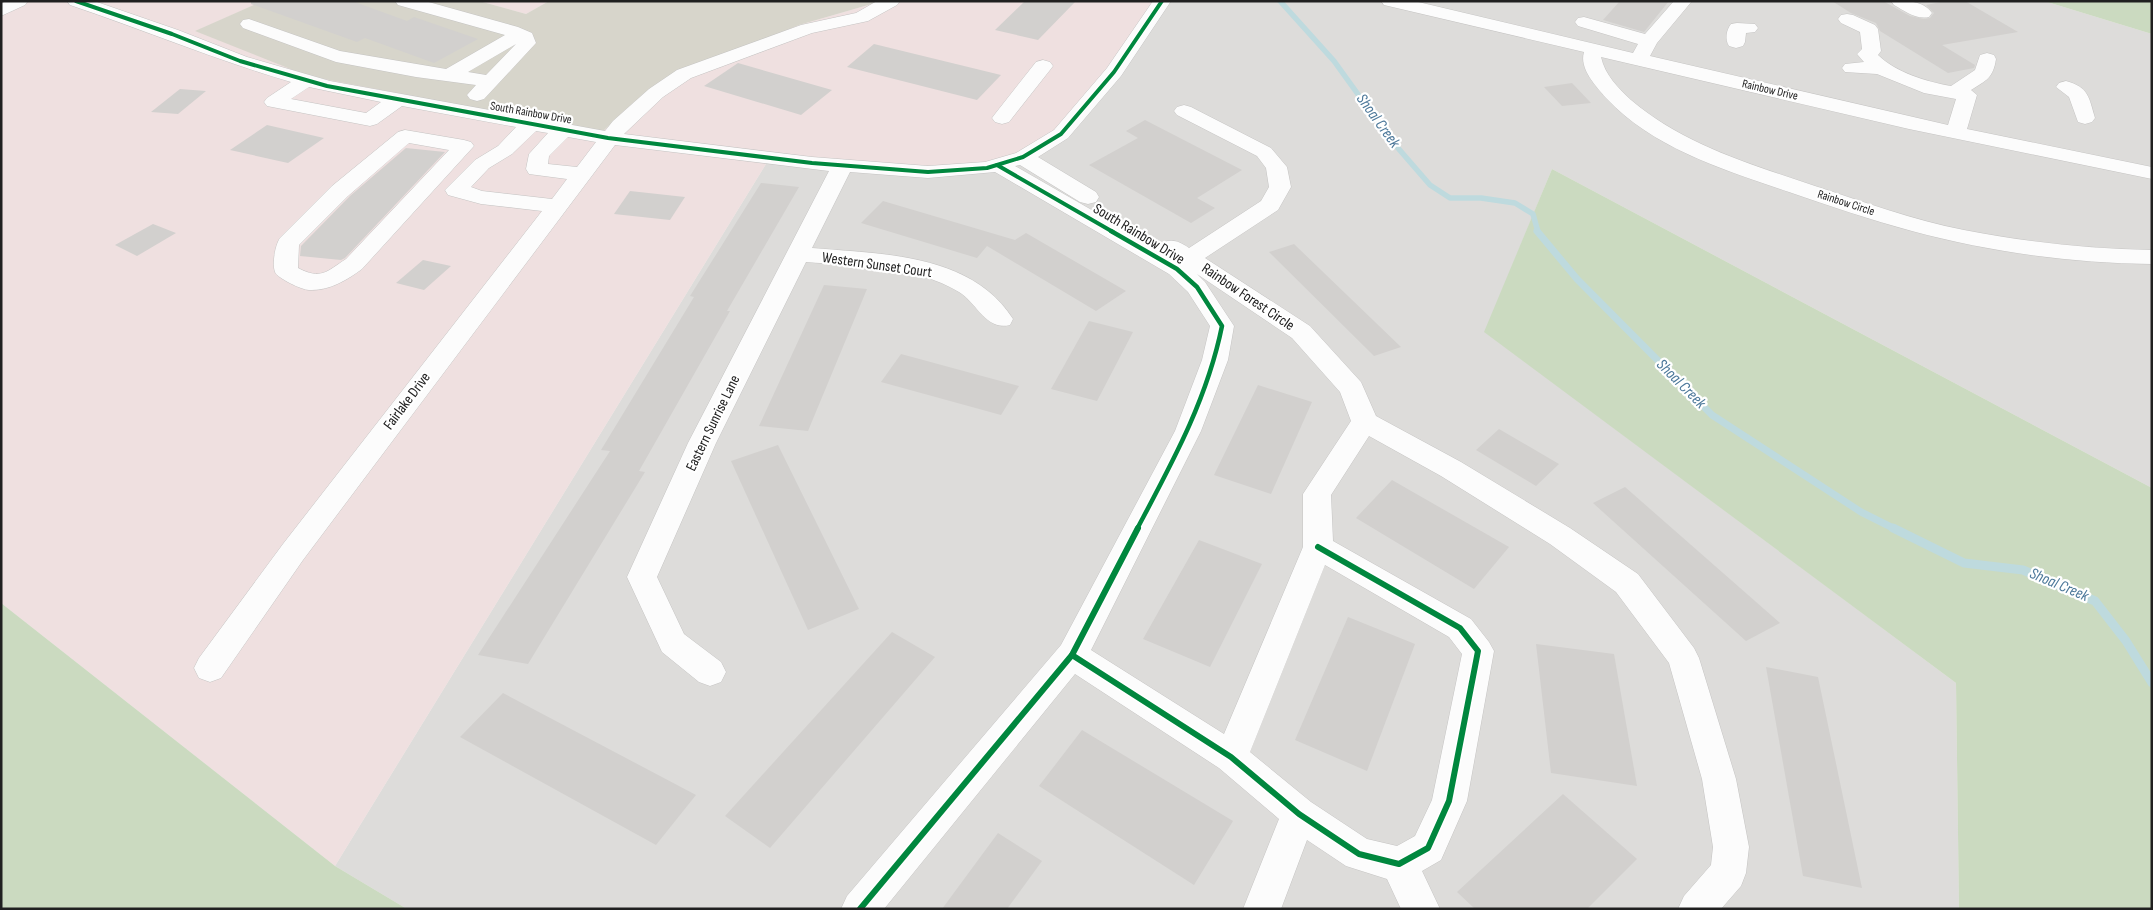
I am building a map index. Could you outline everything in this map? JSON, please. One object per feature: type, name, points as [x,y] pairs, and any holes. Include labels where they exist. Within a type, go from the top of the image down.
[{"type":"street","points":[[1,11],[19,1]]},
{"type":"street","name":"South Rainbow Drive","points":[[76,1],[305,81],[608,138],[843,165],[928,172],[987,168],[1023,157],[1061,134],[1114,72],[1162,1]]},
{"type":"street","points":[[404,1],[519,34],[524,37],[527,43],[458,110],[415,139]]},
{"type":"street","name":"Fairlake Drive","points":[[210,668],[299,544],[608,138],[656,93],[684,74],[807,29],[862,17],[891,1]]},
{"type":"street","name":"Rainbow Drive","points":[[1390,1],[1639,59],[1920,106],[1956,133],[2152,173]]},
{"type":"street","points":[[1639,59],[1649,41],[1683,1]]},
{"type":"street","points":[[1900,1],[1922,13]]},
{"type":"street","points":[[1847,19],[1869,29],[1872,51],[1866,54],[1920,106],[1960,94],[1984,73],[1987,59]]},
{"type":"street","points":[[1584,22],[1649,41]]},
{"type":"street","points":[[249,24],[336,56],[489,81]]},
{"type":"street","points":[[1736,42],[1737,28],[1749,28]]},
{"type":"street","points":[[450,75],[519,34]]},
{"type":"street","points":[[269,70],[311,46]]},
{"type":"street","name":"Rainbow Circle","points":[[1594,49],[1591,59],[1614,98],[1690,148],[1848,205],[1917,226],[1969,237],[2056,250],[2152,256]]},
{"type":"street","points":[[1002,118],[1043,66]]},
{"type":"street","points":[[1852,68],[1880,68]]},
{"type":"street","points":[[305,81],[274,102],[370,120],[398,99]]},
{"type":"street","points":[[2066,87],[2078,94],[2085,118]]},
{"type":"street","points":[[1956,133],[1960,94]]},
{"type":"street","points":[[1181,262],[1270,205],[1280,187],[1276,167],[1264,152],[1184,112]]},
{"type":"street","points":[[531,124],[505,150],[482,164],[456,190],[481,197],[556,206]]},
{"type":"street","points":[[564,129],[539,154],[537,169],[581,174]]},
{"type":"street","points":[[405,136],[415,139],[464,146],[354,264],[334,278],[309,283],[286,271],[288,243],[340,191],[405,136]]},
{"type":"street","points":[[505,150],[539,154]]},
{"type":"street","name":"Rainbow Forest Circle","points":[[1023,157],[1181,262],[1301,332],[1352,388],[1365,422]]},
{"type":"street","name":"Eastern Sunrise Lane","points":[[710,672],[673,643],[642,576],[702,443],[843,165]]},
{"type":"street","name":"South Rainbow Drive","points":[[860,909],[1072,655],[1188,431],[1214,360],[1222,326],[1181,262],[997,165]]},
{"type":"street","name":"Western Sunset Court","points":[[798,254],[861,260],[930,270],[968,287],[1001,319]]},
{"type":"street","points":[[1230,757],[1318,547],[1317,494],[1365,422],[1451,469],[1560,536],[1627,583],[1683,658],[1719,779],[1731,847],[1728,873],[1697,909]]},
{"type":"street","points":[[1072,655],[1230,757],[1299,814],[1359,854],[1399,864],[1428,848],[1448,801],[1478,651],[1460,628],[1318,547]]},
{"type":"street","points":[[1262,909],[1299,814]]},
{"type":"street","points":[[1399,864],[1421,909]]},
{"type":"shaded area","points":[[1,1],[263,1],[196,31],[602,132],[634,102],[680,75],[799,25],[882,1],[1161,1],[1079,117],[1023,157],[953,169],[769,159],[335,866],[1,603]]},
{"type":"shaded area","points":[[263,1],[479,1],[526,14],[549,1],[882,1],[799,25],[680,75],[634,102],[602,132],[308,76],[195,31]]},
{"type":"shaded area","points":[[479,1],[549,1],[526,14]]},
{"type":"shaded area","points":[[1161,1],[2044,1],[2152,34],[2152,488],[1552,169],[1485,332],[1956,683],[1959,909],[407,909],[335,866],[769,159]]},
{"type":"green space","points":[[2044,1],[2152,1],[2152,34]]},
{"type":"green space","points":[[1552,169],[2152,488],[2152,909],[1959,909],[1956,683],[1484,332]]},
{"type":"green space","points":[[1,603],[335,866],[407,909],[1,909]]},
{"type":"building","points":[[251,1],[352,1],[407,21],[414,17],[478,39],[434,63],[365,38],[357,42],[251,4]]},
{"type":"building","points":[[1025,1],[1076,1],[1038,40],[995,30]]},
{"type":"building","points":[[1620,1],[1669,1],[1644,32],[1603,20]]},
{"type":"building","points":[[1832,1],[1883,1],[1910,16],[1924,19],[1930,18],[1934,13],[1926,5],[1946,1],[1965,1],[2018,32],[1942,45],[1975,65],[1974,68],[1948,73],[1880,31],[1876,23],[1851,13]]},
{"type":"building","points":[[874,44],[1001,75],[977,100],[847,67]]},
{"type":"building","points":[[738,63],[832,90],[801,115],[704,86]]},
{"type":"building","points":[[1572,83],[1591,103],[1562,106],[1544,87]]},
{"type":"building","points":[[180,89],[206,91],[178,114],[151,112]]},
{"type":"building","points":[[1145,120],[1242,170],[1197,198],[1215,208],[1191,223],[1089,165],[1138,138],[1126,131]]},
{"type":"building","points":[[267,125],[324,138],[288,163],[230,150]]},
{"type":"building","points":[[406,148],[445,152],[345,258],[341,260],[300,256],[301,246],[350,196]]},
{"type":"building","points":[[761,183],[799,187],[727,311],[730,311],[639,471],[645,472],[528,664],[478,655],[610,451],[601,450],[694,297],[690,296]]},
{"type":"building","points":[[630,191],[685,197],[670,220],[614,214]]},
{"type":"building","points":[[883,201],[1015,240],[1026,233],[1126,291],[1096,311],[987,246],[977,258],[861,223]]},
{"type":"building","points":[[153,224],[176,233],[137,256],[115,245]]},
{"type":"building","points":[[1294,244],[1401,347],[1374,356],[1269,252]]},
{"type":"building","points":[[423,260],[451,266],[424,290],[396,283]]},
{"type":"building","points":[[824,285],[867,289],[808,431],[759,426]]},
{"type":"building","points":[[1089,321],[1133,332],[1097,401],[1051,389]]},
{"type":"building","points":[[901,354],[1019,386],[1001,415],[881,382]]},
{"type":"building","points":[[1258,385],[1312,402],[1271,494],[1214,475]]},
{"type":"building","points":[[1499,429],[1559,464],[1536,486],[1476,450]]},
{"type":"building","points":[[778,445],[859,609],[808,630],[731,461]]},
{"type":"building","points":[[1392,480],[1509,547],[1474,589],[1356,518]]},
{"type":"building","points":[[1625,487],[1780,623],[1746,641],[1593,503]]},
{"type":"building","points":[[1199,540],[1262,564],[1210,667],[1143,639]]},
{"type":"building","points":[[1348,617],[1415,644],[1367,771],[1295,740]]},
{"type":"building","points":[[892,632],[935,657],[770,848],[725,816]]},
{"type":"building","points":[[1536,644],[1614,654],[1637,786],[1551,773]]},
{"type":"building","points":[[1766,667],[1818,677],[1862,888],[1803,876]]},
{"type":"building","points":[[503,693],[696,795],[656,845],[460,737]]},
{"type":"building","points":[[1082,730],[1233,821],[1194,885],[1039,786]]},
{"type":"building","points":[[1563,794],[1637,859],[1587,909],[1475,909],[1457,892]]},
{"type":"building","points":[[998,833],[1042,861],[1007,909],[942,909]]},
{"type":"waterway","name":"Shoal Creek","points":[[1280,1],[1334,61],[1391,140],[1430,185],[1450,198],[1481,198],[1515,203],[1533,214],[1538,232]]},
{"type":"waterway","name":"Shoal Creek","points":[[1537,231],[1577,279],[1712,415],[1861,512],[1893,528]]},
{"type":"waterway","name":"Shoal Creek","points":[[1893,528],[1964,563],[2023,570],[2095,601],[2126,641],[2152,683]]},
{"type":"cycle path","points":[[76,1],[172,34],[240,61],[327,86],[608,138],[812,163],[928,172],[987,168],[1023,157],[1061,134],[1114,72],[1162,1]]},
{"type":"cycle path","points":[[860,909],[1072,655],[1188,431],[1215,360],[1222,326],[1197,287],[1177,269],[997,165]]},
{"type":"cycle path","points":[[1072,655],[1231,757],[1299,814],[1359,854],[1399,864],[1428,848],[1449,801],[1478,651],[1460,628],[1318,547]]}]
